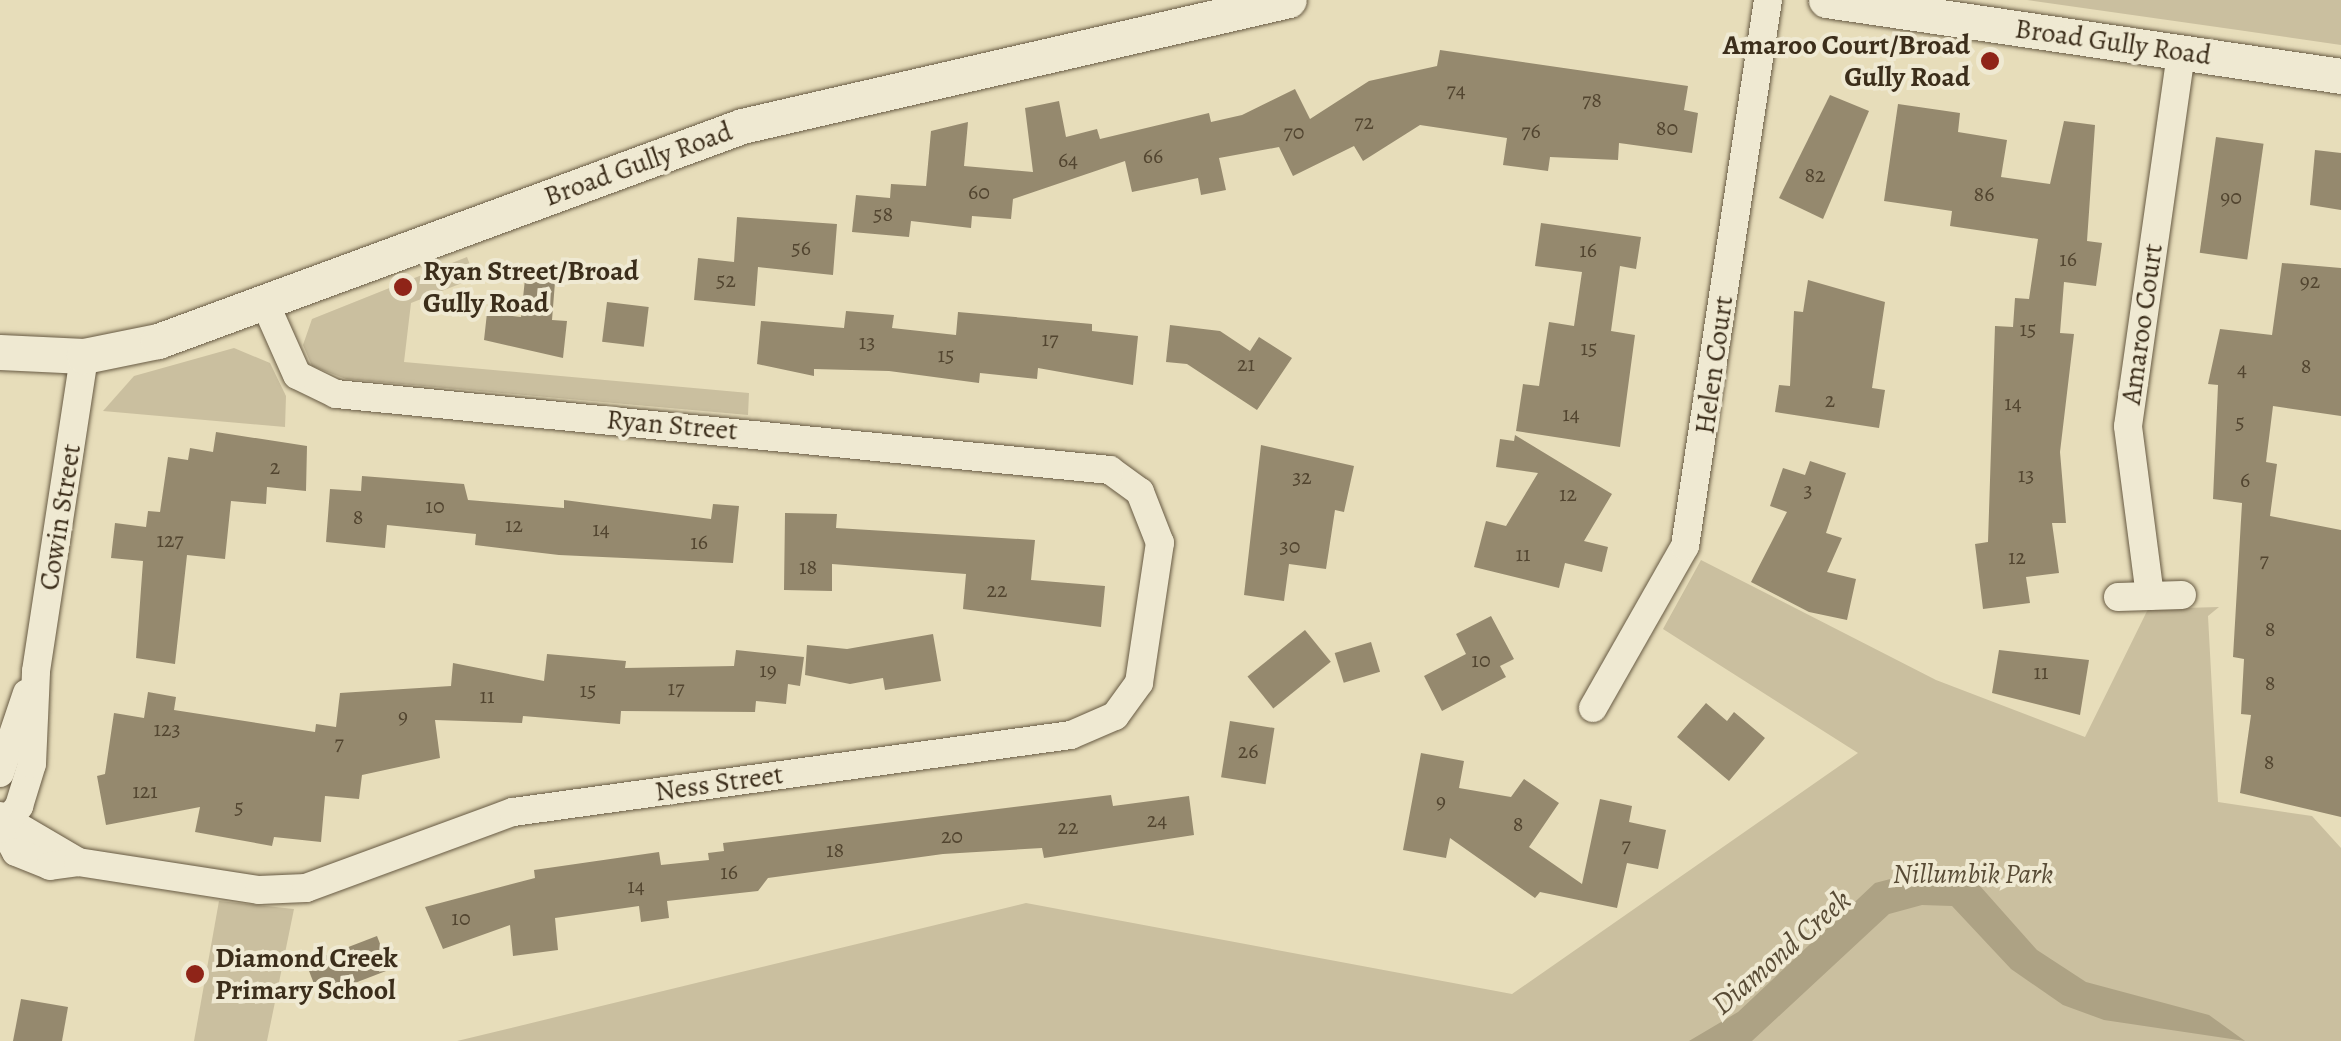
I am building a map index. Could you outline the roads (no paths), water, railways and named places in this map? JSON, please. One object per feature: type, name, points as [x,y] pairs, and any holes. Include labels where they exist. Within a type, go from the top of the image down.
[{"type":"street","name":"Broad Gully Road","points":[[0,352],[84,356],[158,341],[742,126],[1182,12],[1289,0]]},
{"type":"street","name":"Helen Court","points":[[1594,708],[1685,546],[1768,0]]},
{"type":"street","name":"Broad Gully Road","points":[[1826,0],[2341,76]]},
{"type":"street","name":"Amaroo Court","points":[[2150,596],[2128,426],[2181,52]]},
{"type":"street","name":"Ryan Street","points":[[265,303],[296,375],[336,394],[1071,461],[1128,480]]},
{"type":"street","name":"Cowin Street","points":[[2,823],[32,764],[36,678],[84,356]]},
{"type":"street","name":"Ness Street","points":[[2,823],[78,862],[246,888],[306,888],[513,812],[1095,728],[1139,683],[1156,596],[1157,527],[1128,480]]},
{"type":"street","points":[[2118,597],[2182,595]]},
{"type":"street","name":"Cowin Street","points":[[0,773],[36,678]]},
{"type":"place","name":"Amaroo Court/Broad Gully Road","points":[[1990,61]]},
{"type":"place","name":"Ryan Street/Broad Gully Road","points":[[403,287]]},
{"type":"place","name":"Diamond Creek Primary School","points":[[195,974]]},
{"type":"park label","name":"Nillumbik Park","points":[[1973,874]]},
{"type":"water label","name":"Diamond Creek","points":[[1781,952]]}]
